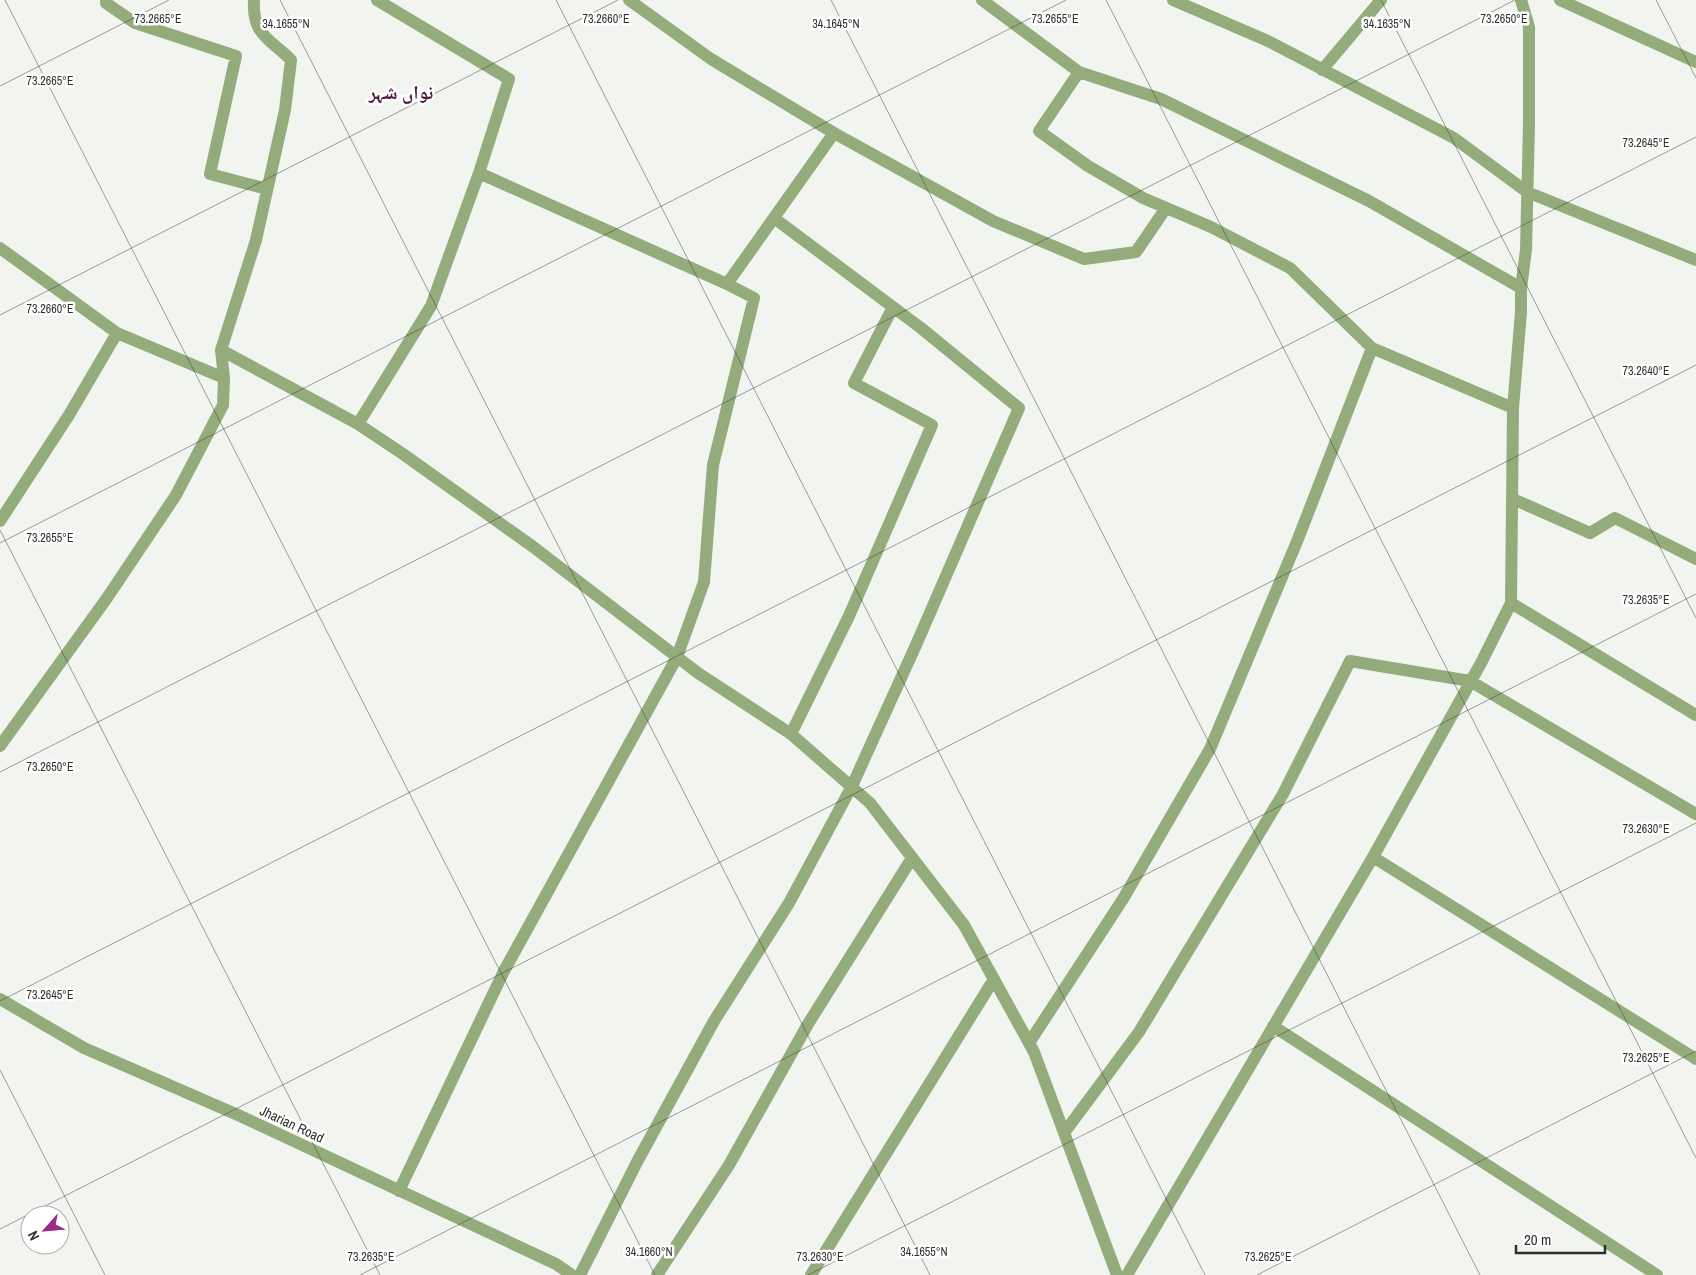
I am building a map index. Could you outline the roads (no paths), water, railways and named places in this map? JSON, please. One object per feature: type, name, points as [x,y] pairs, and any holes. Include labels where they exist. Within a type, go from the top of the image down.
[{"type":"street","points":[[106,0],[106,3],[135,23],[236,56],[210,174],[267,189]]},
{"type":"street","points":[[0,746],[107,598],[176,494],[223,405],[224,378],[221,350],[256,240],[285,110],[291,60],[261,34],[254,19],[254,0]]},
{"type":"street","points":[[358,424],[431,306],[479,173],[509,78],[377,0]]},
{"type":"street","points":[[629,0],[711,59],[834,133],[993,221],[1084,259],[1136,252],[1166,208]]},
{"type":"street","points":[[982,0],[1080,72],[1161,99],[1370,201],[1521,288]]},
{"type":"street","points":[[1173,0],[1268,41],[1454,138],[1527,192],[1696,260]]},
{"type":"street","points":[[1322,70],[1381,0]]},
{"type":"street","points":[[1126,1275],[1373,857],[1511,603],[1513,408],[1522,312],[1521,288],[1526,250],[1527,192],[1529,26],[1521,0]]},
{"type":"street","points":[[1560,0],[1696,62]]},
{"type":"street","points":[[1080,72],[1039,131],[1088,166],[1143,198],[1210,227],[1290,268],[1372,348],[1513,408]]},
{"type":"street","points":[[727,284],[834,133]]},
{"type":"street","points":[[399,1191],[504,971],[677,657],[704,582],[713,465],[754,298],[727,284],[479,173]]},
{"type":"street","points":[[580,1275],[637,1162],[714,1021],[789,903],[852,786],[1019,408],[893,307],[774,218]]},
{"type":"street","points":[[0,248],[117,333],[224,378]]},
{"type":"street","points":[[791,734],[848,616],[932,425],[854,383],[893,307]]},
{"type":"street","points":[[0,521],[69,415],[117,333]]},
{"type":"street","points":[[1029,1043],[1124,899],[1210,749],[1298,539],[1372,348]]},
{"type":"street","points":[[221,350],[358,424],[532,546],[677,657],[791,734],[870,803],[964,925],[1029,1043],[1117,1275]]},
{"type":"street","points":[[1513,499],[1590,533],[1615,518],[1696,558]]},
{"type":"street","points":[[1511,603],[1696,716]]},
{"type":"street","points":[[1064,1133],[1139,1032],[1283,794],[1350,661],[1470,681],[1696,814]]},
{"type":"street","points":[[1373,857],[1696,1059]]},
{"type":"street","points":[[656,1275],[729,1165],[808,1024],[912,858]]},
{"type":"street","points":[[811,1275],[994,979]]},
{"type":"street","name":"Jharian Road","points":[[0,999],[84,1048],[238,1115],[556,1264],[572,1275]]},
{"type":"street","points":[[1273,1026],[1657,1275]]},
{"type":"district","name":"نواں شہر","points":[[401,92]]}]
